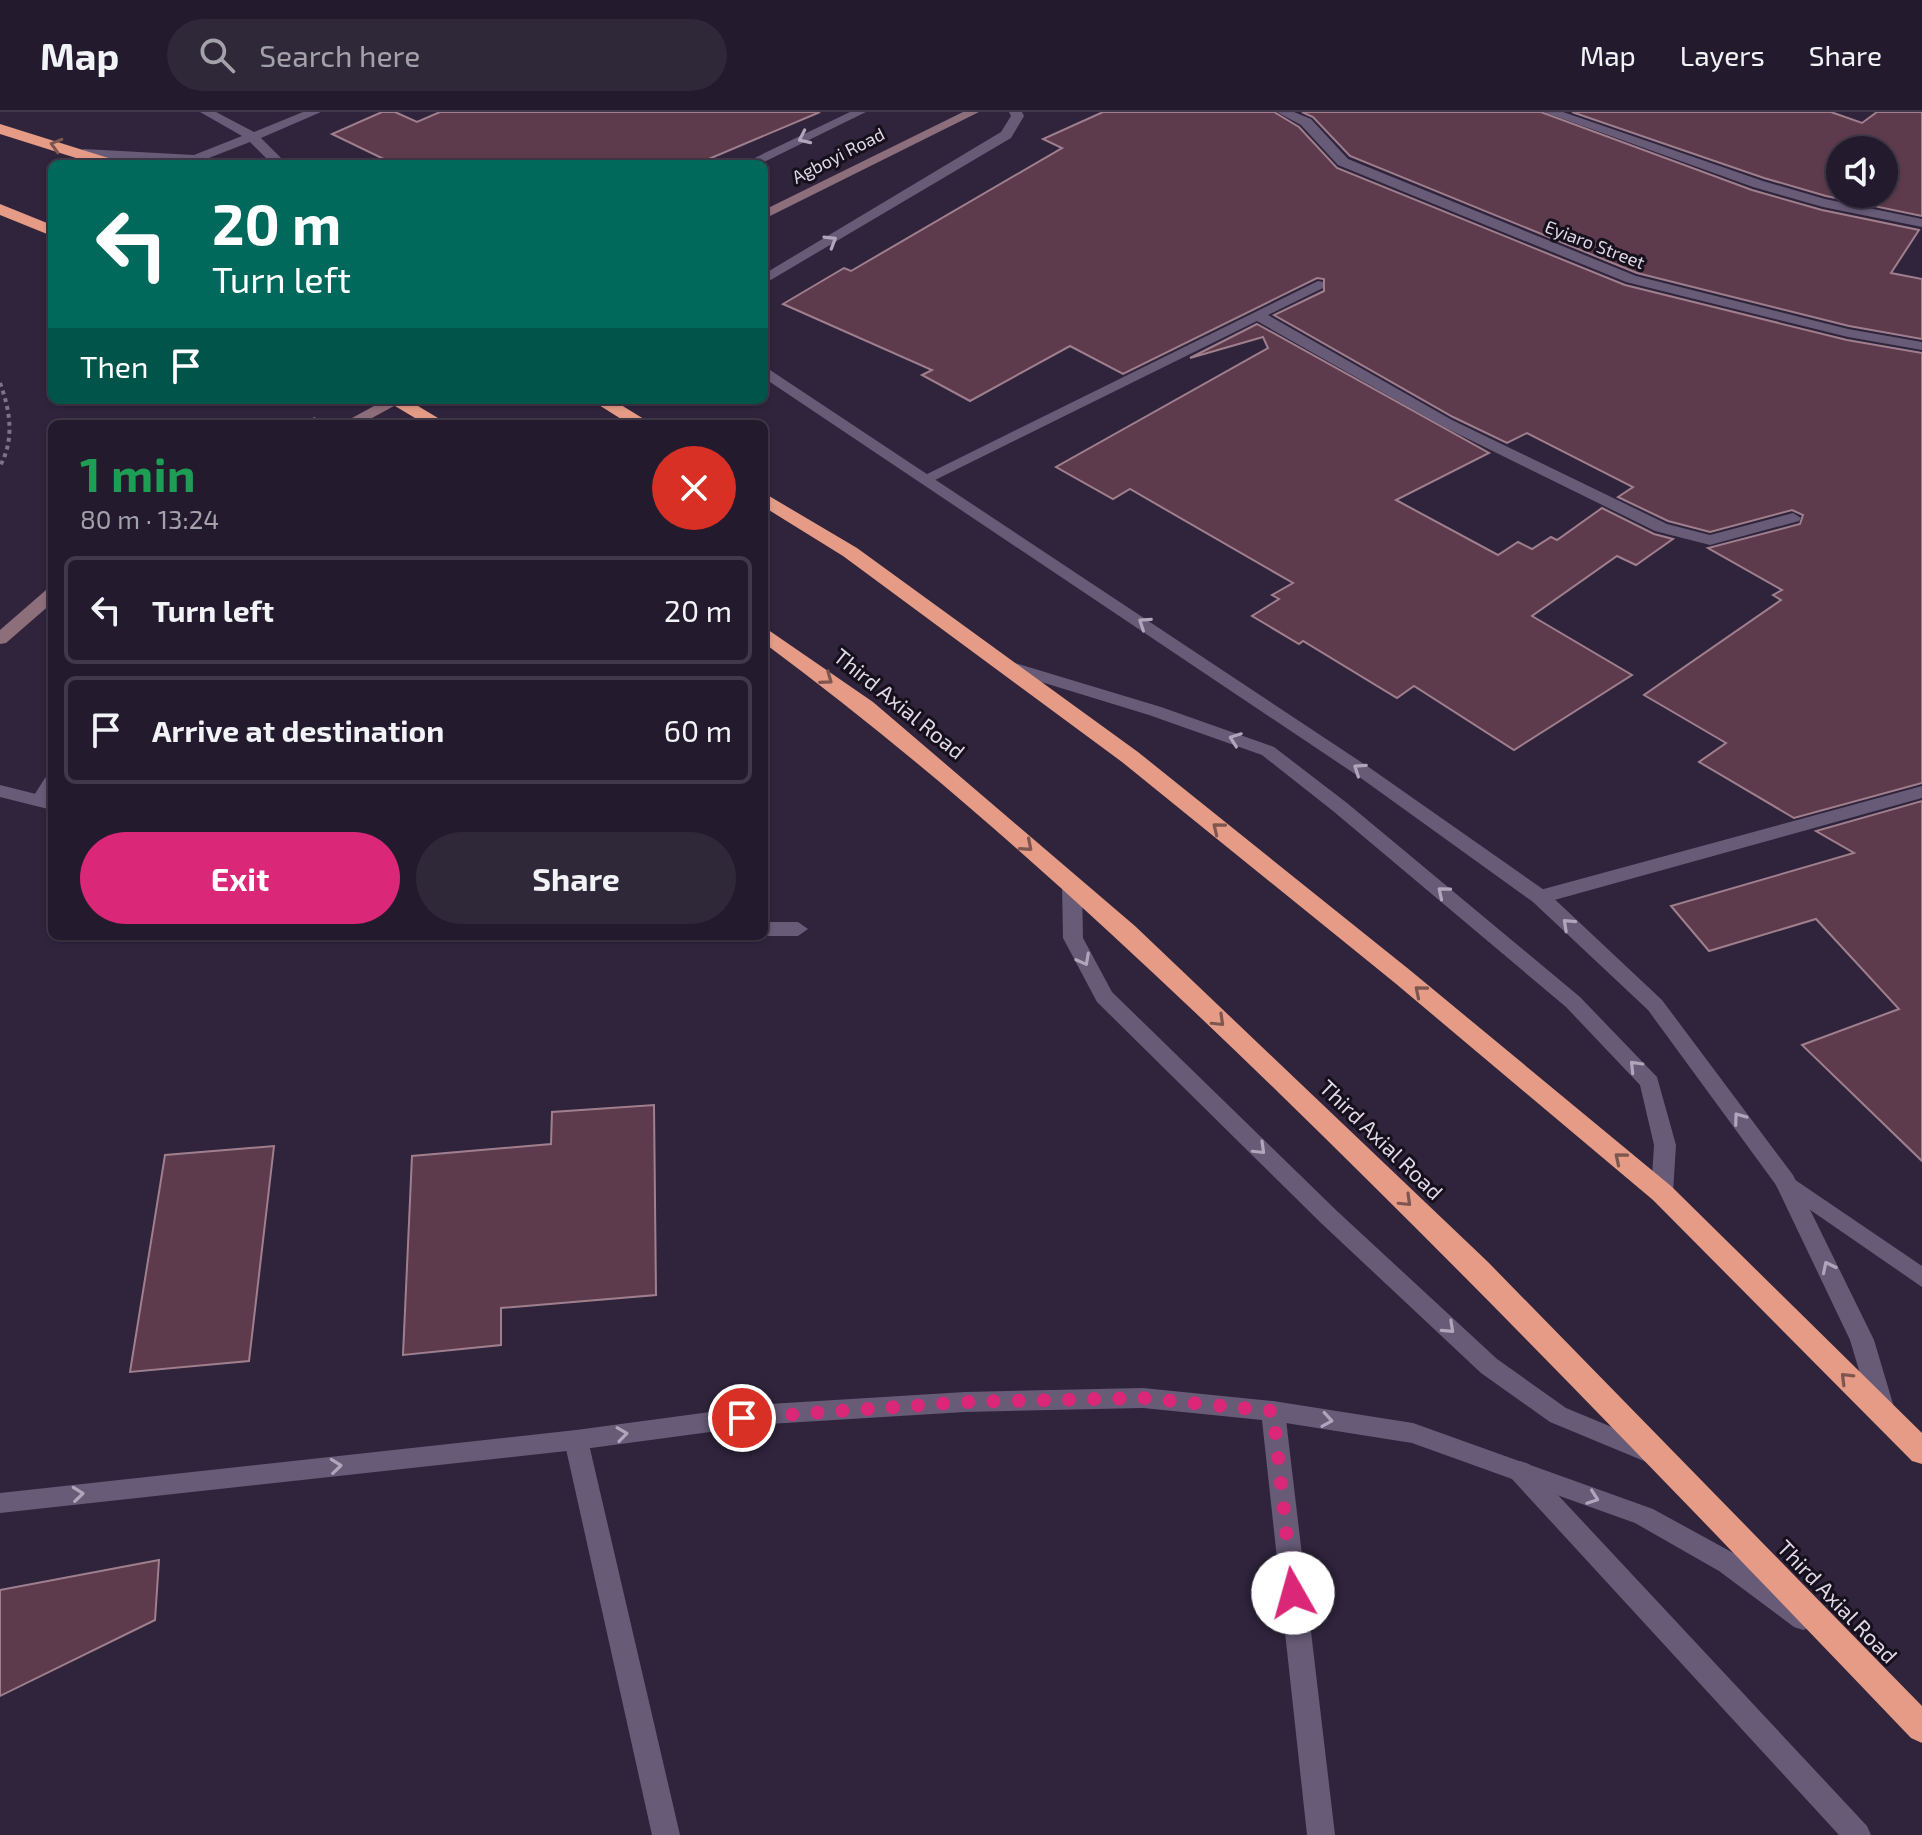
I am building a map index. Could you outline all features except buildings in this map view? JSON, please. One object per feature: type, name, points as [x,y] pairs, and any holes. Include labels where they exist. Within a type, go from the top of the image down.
[{"type":"highway","points":[[0,129],[102,160]]},
{"type":"highway","points":[[0,209],[48,229]]},
{"type":"highway","points":[[403,404],[432,420]]},
{"type":"highway","points":[[607,404],[636,420]]},
{"type":"highway","points":[[768,501],[850,552],[1142,767],[1403,977],[1662,1193],[1922,1452]]},
{"type":"highway","name":"Third Axial Road","points":[[768,636],[865,707],[1127,932],[1478,1270],[1922,1728]]},
{"type":"main road","name":"Agboyi Road","points":[[768,213],[973,112]]},
{"type":"main road","points":[[357,420],[388,404]]},
{"type":"main road","points":[[0,639],[48,597]]},
{"type":"street","points":[[206,112],[250,135],[276,160]]},
{"type":"street","points":[[196,159],[250,135],[315,112]]},
{"type":"street","points":[[758,160],[860,112]]},
{"type":"street","points":[[768,278],[1006,135],[1015,126],[1018,116],[1015,112]]},
{"type":"street","name":"Eyiaro Street","points":[[1283,112],[1306,122],[1343,162],[1631,279],[1848,333],[1922,346]]},
{"type":"street","points":[[1550,112],[1758,184],[1823,203],[1922,223]]},
{"type":"street","points":[[84,153],[201,160]]},
{"type":"street","points":[[927,478],[1318,285]]},
{"type":"street","points":[[1257,315],[1447,423],[1661,528],[1710,540],[1793,518]]},
{"type":"street","points":[[768,374],[1364,772],[1540,897],[1655,1005],[1785,1181],[1862,1340],[1885,1418]]},
{"type":"street","points":[[1004,665],[1155,711],[1268,751],[1340,807],[1573,1002],[1650,1082],[1665,1145],[1662,1193]]},
{"type":"street","points":[[0,791],[46,802]]},
{"type":"street","points":[[1540,897],[1922,792]]},
{"type":"street","points":[[1072,885],[1073,938],[1104,997],[1306,1195],[1489,1366],[1558,1415],[1659,1457]]},
{"type":"street","points":[[768,929],[798,929]]},
{"type":"street","points":[[1785,1181],[1922,1278]]},
{"type":"street","points":[[0,1503],[576,1440],[769,1414],[965,1402],[1143,1398],[1273,1411],[1413,1433],[1644,1516],[1728,1563],[1853,1657]]},
{"type":"street","points":[[1273,1411],[1321,1835]]},
{"type":"street","points":[[576,1440],[666,1835]]},
{"type":"street","points":[[1520,1471],[1857,1835]]},
{"type":"path","points":[[0,383],[9,405],[8,455],[0,466]]},
{"type":"route","points":[[742,1418],[965,1402],[1143,1398],[1273,1411],[1293,1593]]}]
